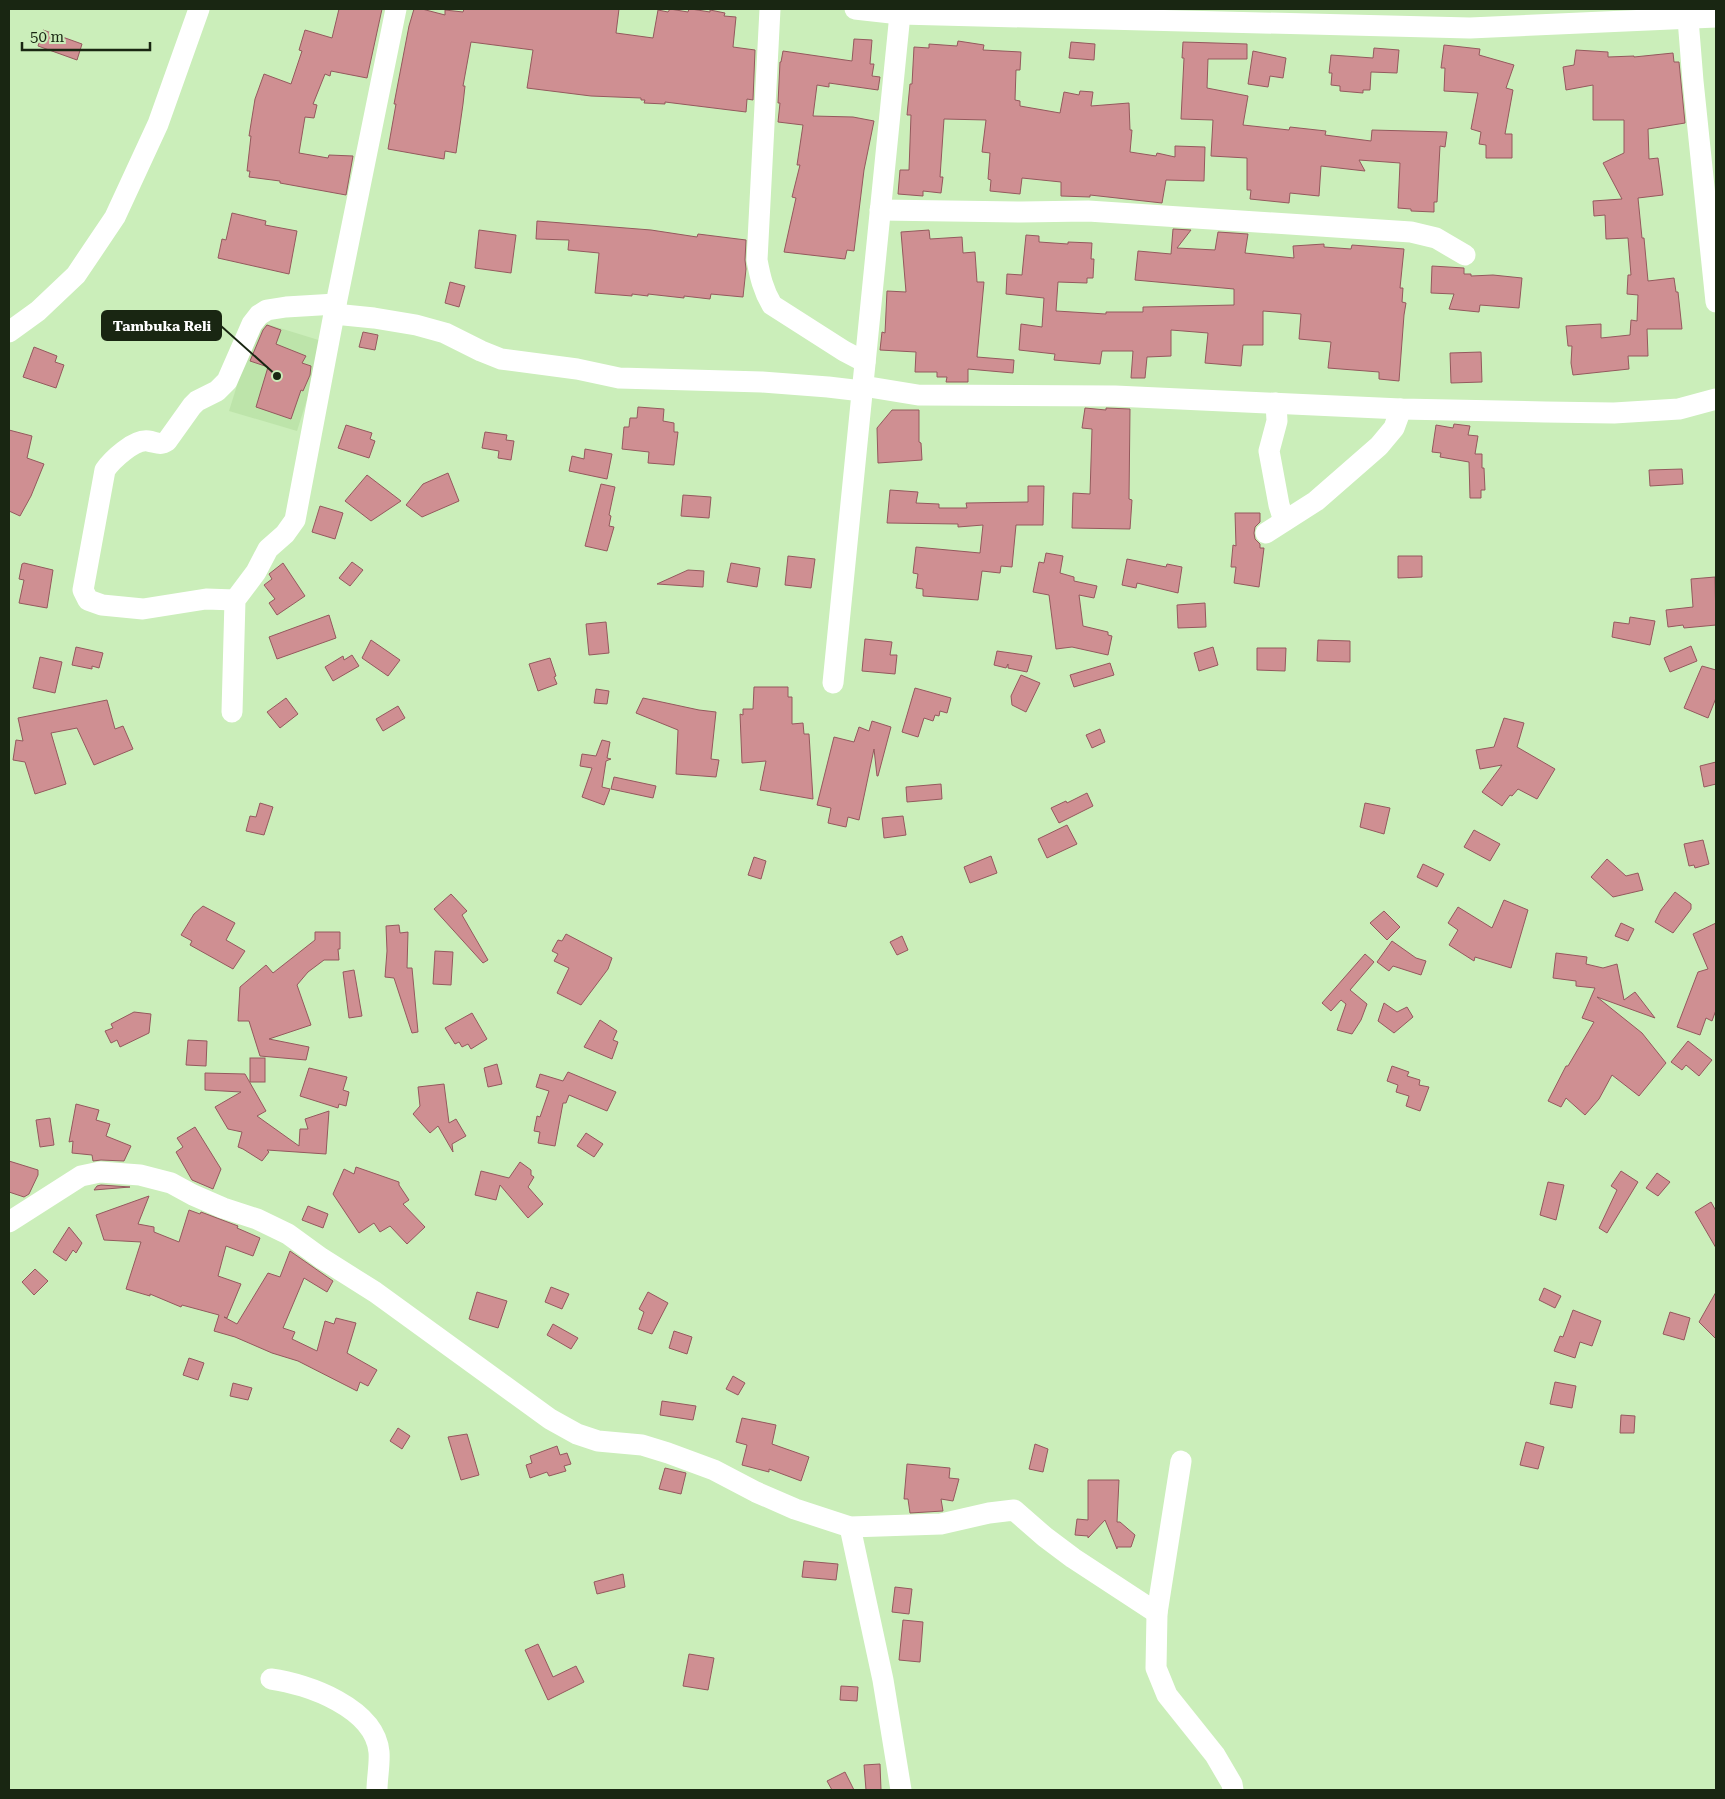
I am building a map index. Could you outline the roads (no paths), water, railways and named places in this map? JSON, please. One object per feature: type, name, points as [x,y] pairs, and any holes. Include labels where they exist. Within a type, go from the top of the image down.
[{"type":"street","points":[[9,332],[38,311],[76,275],[115,217],[158,124],[199,9]]},
{"type":"street","points":[[232,712],[235,600],[256,572],[268,549],[285,534],[295,520],[335,309],[396,9]]},
{"type":"street","points":[[770,9],[757,260],[760,280],[772,305],[865,362]]},
{"type":"street","points":[[855,9],[900,14],[1470,28],[1716,17]]},
{"type":"street","points":[[833,683],[900,14]]},
{"type":"street","points":[[1688,19],[1716,302]]},
{"type":"street","points":[[880,210],[1021,212],[1088,210],[1403,232],[1436,238],[1465,255]]},
{"type":"street","points":[[235,600],[206,600],[143,609],[102,605],[88,600],[83,590],[105,470],[118,455],[142,442],[149,441],[157,444],[168,441],[192,406],[197,401],[217,391],[227,382],[252,324],[259,315],[267,310],[286,307],[335,309],[416,325],[445,333],[481,352],[501,359],[577,369],[619,378],[762,382],[918,395],[1115,396],[1401,409],[1614,413],[1679,409],[1716,399]]},
{"type":"street","points":[[1276,403],[1276,421],[1269,452],[1284,521]]},
{"type":"street","points":[[1266,533],[1316,501],[1379,446],[1394,428],[1401,409]]},
{"type":"street","points":[[9,1222],[81,1176],[100,1172],[140,1175],[171,1183],[193,1195],[223,1208],[257,1219],[288,1234],[320,1258],[375,1292],[466,1356],[550,1419],[577,1434],[598,1441],[642,1445],[668,1453],[714,1470],[756,1492],[795,1509],[850,1527],[941,1524],[989,1513],[1014,1510],[1073,1558],[1157,1613]]},
{"type":"street","points":[[1181,1461],[1157,1613],[1156,1668],[1167,1695],[1215,1754],[1232,1784],[1233,1790]]},
{"type":"street","points":[[850,1527],[883,1680],[902,1790]]},
{"type":"street","points":[[271,1679],[291,1682],[323,1694],[350,1709],[366,1722],[379,1752],[377,1790]]},
{"type":"place","name":"Tambuka Reli","points":[[277,376]]}]
